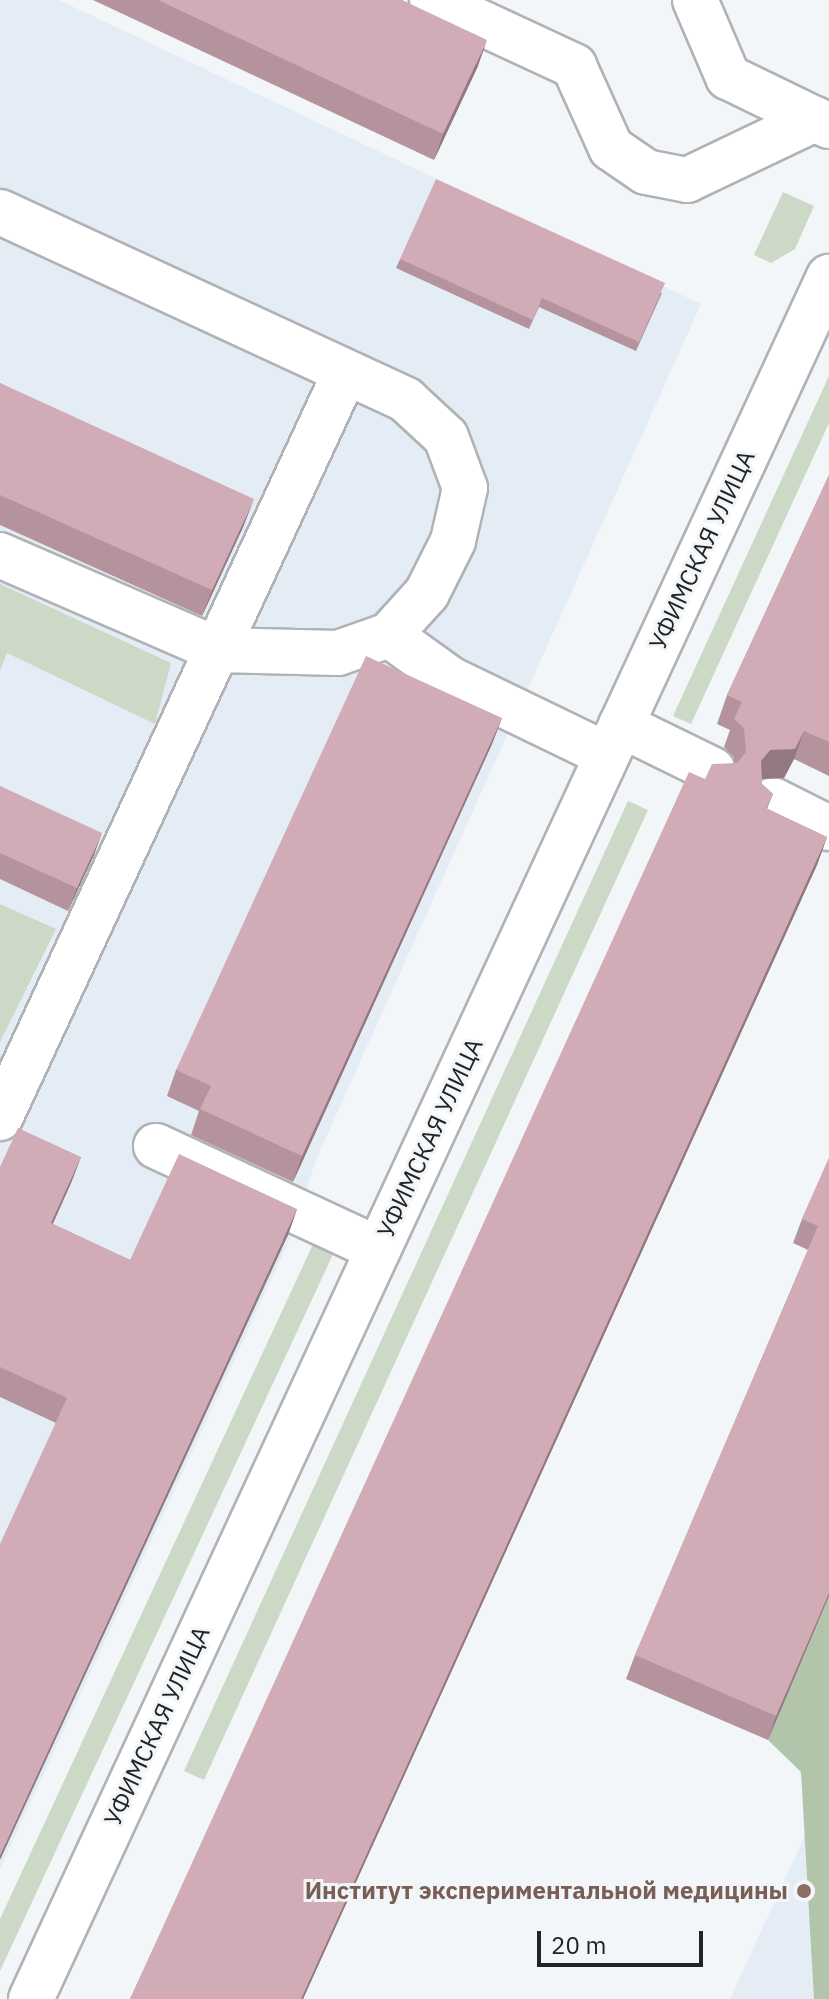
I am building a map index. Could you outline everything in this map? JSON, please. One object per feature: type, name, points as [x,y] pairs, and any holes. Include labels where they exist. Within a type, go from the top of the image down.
[{"type":"street","points":[[432,0],[574,66],[611,148],[646,172],[687,180],[822,122]]},
{"type":"street","points":[[695,0],[728,77],[822,122]]},
{"type":"street","points":[[0,212],[406,400],[446,437],[465,488],[453,541],[427,593],[389,635],[338,653],[218,650],[0,555]]},
{"type":"street","name":"УФИМСКАЯ УЛИЦА","points":[[31,1999],[829,277]]},
{"type":"street","points":[[0,1118],[345,373]]},
{"type":"street","points":[[389,635],[450,679],[614,740],[713,770]]},
{"type":"street","points":[[773,800],[829,828]]},
{"type":"street","points":[[156,1146],[378,1249]]},
{"type":"shaded area","points":[[0,0],[59,0],[701,304],[315,1162],[296,1226],[0,1869]]},
{"type":"shaded area","name":"Институт экспериментальной медицины","points":[[829,1783],[829,1999],[730,1999]]},
{"type":"green space","points":[[783,192],[814,206],[795,249],[771,263],[754,255]]},
{"type":"green space","points":[[829,376],[829,423],[691,724],[673,716]]},
{"type":"green space","points":[[0,584],[171,663],[155,724],[7,653],[0,671]]},
{"type":"green space","points":[[628,801],[648,810],[204,1780],[184,1771]]},
{"type":"green space","points":[[0,904],[56,929],[0,1042]]},
{"type":"green space","points":[[315,1240],[335,1250],[0,1971],[0,1919]]},
{"type":"green space","points":[[829,1596],[829,1999],[814,1999],[801,1772],[768,1740]]},
{"type":"building","points":[[158,0],[402,0],[487,40],[443,134]]},
{"type":"building","points":[[436,179],[665,283],[639,342],[542,298],[533,320],[400,259]]},
{"type":"building","points":[[0,383],[254,499],[212,590],[0,495]]},
{"type":"building","points":[[829,475],[829,742],[804,731],[795,749],[770,750],[761,761],[762,784],[773,794],[766,808],[827,837],[301,1999],[130,1999],[689,772],[705,779],[712,764],[737,763],[746,752],[744,728],[734,719],[742,702],[727,695]]},
{"type":"building","points":[[366,656],[502,718],[302,1156],[200,1109],[211,1086],[176,1070]]},
{"type":"building","points":[[0,786],[102,833],[77,888],[0,853]]},
{"type":"building","points":[[18,1128],[81,1157],[51,1223],[130,1260],[179,1154],[297,1209],[0,1855],[0,1544],[67,1398],[0,1367],[0,1167]]},
{"type":"building","points":[[829,1158],[829,1593],[776,1716],[635,1655],[818,1226],[802,1219]]},
{"type":"place","name":"Институт экспериментальной медицины","points":[[804,1891]]}]
